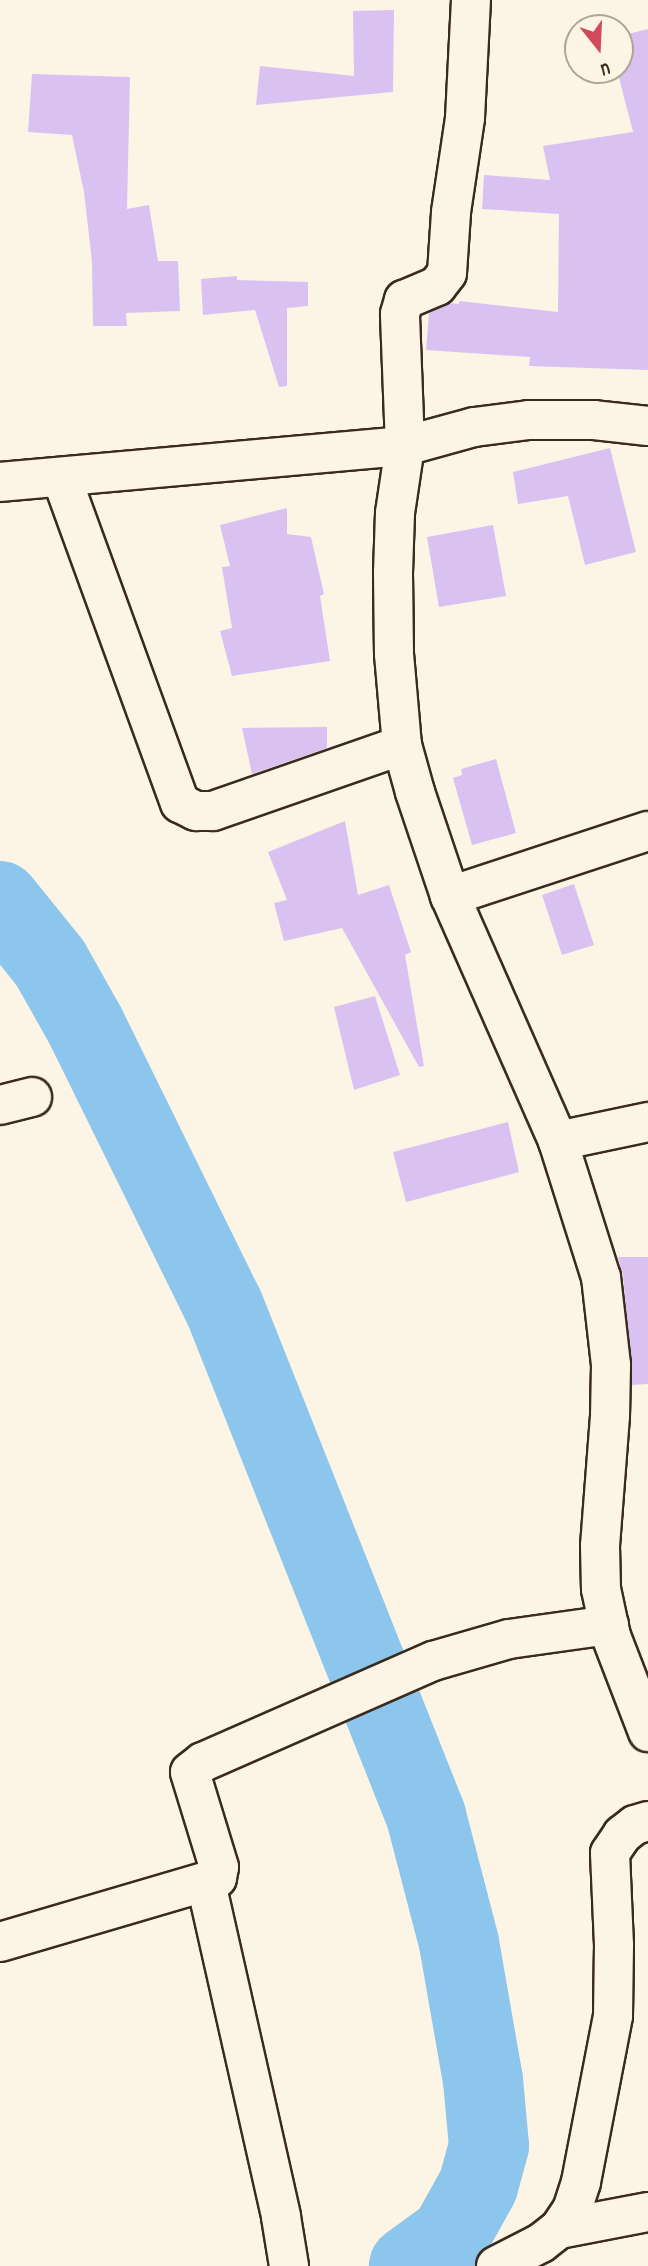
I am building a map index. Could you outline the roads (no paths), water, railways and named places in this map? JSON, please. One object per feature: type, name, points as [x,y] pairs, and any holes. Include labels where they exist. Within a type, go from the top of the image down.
[{"type":"street","points":[[471,0],[465,118],[451,212],[446,274],[437,286],[404,300],[400,314],[405,446],[395,513],[393,573],[394,654],[402,745],[450,896],[558,1141],[601,1277],[607,1321],[610,1416],[600,1546],[601,1589],[609,1625],[648,1732]]},
{"type":"street","points":[[0,482],[62,479],[405,446],[474,427],[529,420],[594,420],[648,426]]},
{"type":"street","points":[[62,479],[180,803],[196,811],[213,811],[402,745]]},
{"type":"street","points":[[450,896],[648,831]]},
{"type":"street","points":[[558,1141],[648,1122]]},
{"type":"street","points":[[0,1942],[217,1878],[219,1867],[190,1776],[192,1768],[352,1694],[433,1661],[509,1639],[609,1625]]},
{"type":"street","points":[[496,2266],[541,2244],[559,2229],[572,2210],[581,2182],[613,2016],[614,1945],[610,1853],[622,1835],[635,1825],[648,1821]]},
{"type":"street","points":[[206,1882],[281,2217],[289,2266]]},
{"type":"street","points":[[559,2229],[648,2212]]},
{"type":"waterway","points":[[0,901],[50,963],[85,1025],[224,1307],[426,1816],[459,1943],[483,2080],[489,2146],[478,2186],[450,2236],[409,2266]]}]
